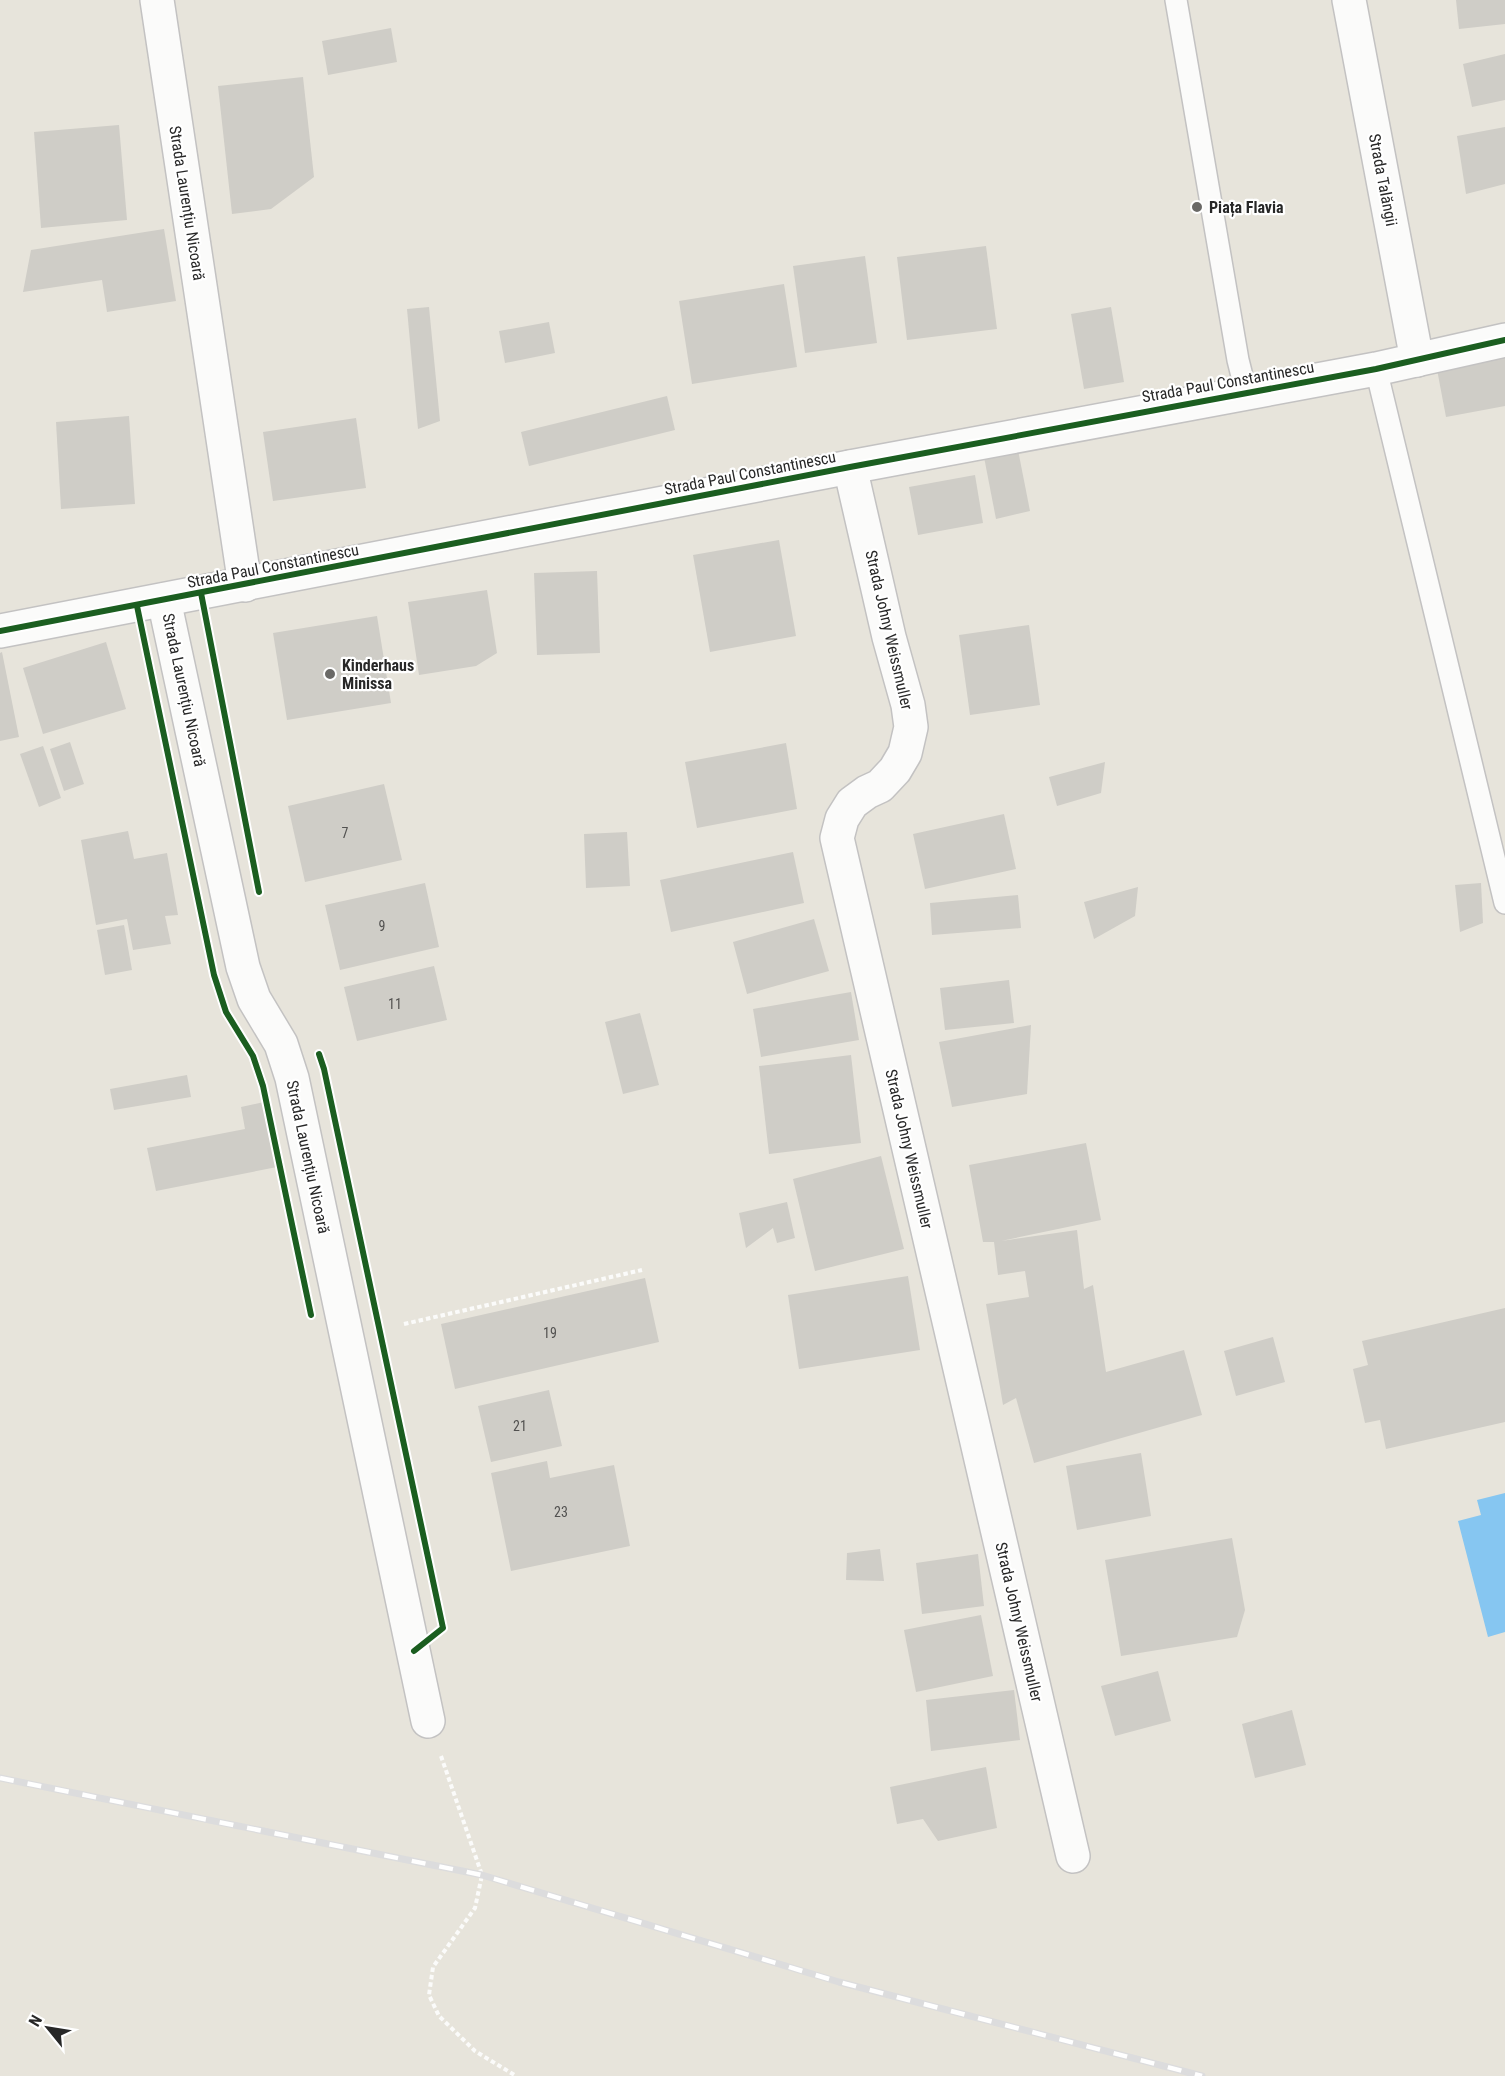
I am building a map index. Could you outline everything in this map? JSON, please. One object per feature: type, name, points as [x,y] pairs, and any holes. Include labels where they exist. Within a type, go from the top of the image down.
[{"type":"street","name":"Strada Laurențiu Nicoară","points":[[157,0],[245,585]]},
{"type":"street","name":"Strada Talăngii","points":[[1349,0],[1417,360]]},
{"type":"street","name":"Strada Paul Constantinescu","points":[[0,631],[850,467],[1376,369],[1505,340]]},
{"type":"street","name":"Strada Johny Weissmuller","points":[[850,467],[889,637],[908,705],[911,728],[905,753],[895,770],[880,786],[852,803],[842,819],[837,838],[1073,1856]]},
{"type":"street","name":"Strada Laurențiu Nicoară","points":[[164,600],[243,967],[254,999],[281,1044],[292,1078],[428,1721]]},
{"type":"lane","points":[[1176,0],[1238,360],[1246,392]]},
{"type":"lane","points":[[1376,369],[1505,903]]},
{"type":"path","points":[[404,1324],[642,1270]]},
{"type":"path","points":[[428,1721],[482,1875],[475,1908],[433,1967],[429,1995],[439,2016],[475,2051],[516,2076]]},
{"type":"water","points":[[1505,1493],[1505,1632],[1488,1637],[1458,1521],[1481,1515],[1477,1500]]},
{"type":"building","points":[[1456,0],[1505,0],[1505,24],[1459,29]]},
{"type":"building","points":[[391,28],[397,62],[328,75],[322,41]]},
{"type":"building","points":[[1505,54],[1505,100],[1472,107],[1463,64]]},
{"type":"building","points":[[303,77],[314,177],[271,209],[232,214],[218,86]]},
{"type":"building","points":[[119,125],[127,220],[41,228],[34,132]]},
{"type":"building","points":[[1505,127],[1505,184],[1466,194],[1457,136]]},
{"type":"building","points":[[164,229],[176,301],[107,312],[102,280],[23,292],[31,250]]},
{"type":"building","points":[[986,246],[997,329],[907,340],[897,257]]},
{"type":"building","points":[[865,256],[877,343],[805,353],[793,266]]},
{"type":"building","points":[[784,284],[797,367],[692,384],[679,301]]},
{"type":"building","points":[[429,307],[440,421],[418,429],[407,309]]},
{"type":"building","points":[[1111,307],[1124,382],[1084,389],[1071,314]]},
{"type":"building","points":[[549,322],[555,353],[505,363],[499,331]]},
{"type":"building","points":[[1505,346],[1505,406],[1446,417],[1435,359]]},
{"type":"building","points":[[667,396],[675,430],[529,466],[521,432]]},
{"type":"building","points":[[129,416],[135,504],[61,509],[56,422]]},
{"type":"building","points":[[356,418],[366,488],[273,501],[263,432]]},
{"type":"building","points":[[1018,450],[1030,511],[996,519],[984,457]]},
{"type":"building","points":[[975,475],[983,523],[918,535],[909,487]]},
{"type":"building","points":[[779,540],[796,636],[710,652],[693,555]]},
{"type":"building","points":[[597,571],[600,653],[537,655],[534,573]]},
{"type":"building","points":[[487,590],[497,653],[476,666],[419,675],[408,602]]},
{"type":"building","points":[[377,616],[391,703],[287,720],[273,633]]},
{"type":"building","points":[[1029,625],[1040,705],[970,715],[959,635]]},
{"type":"building","points":[[106,642],[126,709],[43,734],[23,668]]},
{"type":"building","points":[[2,652],[19,737],[0,741],[0,653]]},
{"type":"building","points":[[70,742],[84,784],[64,791],[50,749]]},
{"type":"building","points":[[786,743],[797,809],[697,828],[685,762]]},
{"type":"building","points":[[43,746],[61,798],[39,807],[20,754]]},
{"type":"building","points":[[1105,762],[1101,793],[1057,806],[1049,777]]},
{"type":"building","points":[[384,784],[402,860],[305,882],[288,806]]},
{"type":"building","points":[[1004,814],[1016,869],[925,889],[913,834]]},
{"type":"building","points":[[128,831],[134,859],[167,853],[178,915],[165,916],[171,944],[133,950],[127,919],[96,925],[81,840]]},
{"type":"building","points":[[627,832],[630,886],[586,888],[584,834]]},
{"type":"building","points":[[793,852],[804,903],[671,932],[660,880]]},
{"type":"building","points":[[425,883],[439,947],[340,970],[325,905]]},
{"type":"building","points":[[1481,883],[1483,923],[1460,932],[1455,885]]},
{"type":"building","points":[[1138,887],[1135,916],[1094,939],[1084,902]]},
{"type":"building","points":[[1018,895],[1021,928],[932,935],[930,903]]},
{"type":"building","points":[[814,919],[829,971],[747,994],[733,942]]},
{"type":"building","points":[[124,925],[132,970],[105,975],[97,930]]},
{"type":"building","points":[[434,966],[447,1020],[357,1041],[344,987]]},
{"type":"building","points":[[1009,980],[1014,1023],[945,1030],[940,988]]},
{"type":"building","points":[[851,992],[859,1040],[761,1057],[753,1009]]},
{"type":"building","points":[[640,1013],[659,1085],[623,1094],[605,1022]]},
{"type":"building","points":[[1031,1025],[1027,1094],[952,1107],[939,1042]]},
{"type":"building","points":[[851,1055],[861,1143],[769,1154],[759,1066]]},
{"type":"building","points":[[187,1075],[191,1097],[114,1110],[110,1089]]},
{"type":"building","points":[[264,1102],[277,1167],[156,1191],[147,1148],[245,1129],[241,1107]]},
{"type":"building","points":[[1086,1143],[1101,1220],[1001,1241],[1077,1230],[1084,1289],[1093,1285],[1106,1372],[1184,1350],[1202,1415],[1034,1463],[1016,1398],[1003,1405],[986,1304],[1029,1297],[1025,1271],[998,1275],[994,1242],[983,1242],[969,1165]]},
{"type":"building","points":[[881,1156],[904,1249],[815,1271],[793,1179]]},
{"type":"building","points":[[787,1202],[795,1238],[777,1243],[773,1228],[746,1248],[739,1213]]},
{"type":"building","points":[[908,1276],[920,1350],[799,1369],[788,1295]]},
{"type":"building","points":[[645,1278],[659,1342],[455,1389],[441,1324]]},
{"type":"building","points":[[1505,1308],[1505,1422],[1386,1449],[1380,1420],[1365,1423],[1353,1369],[1368,1365],[1362,1341]]},
{"type":"building","points":[[1273,1337],[1285,1382],[1236,1396],[1224,1351]]},
{"type":"building","points":[[549,1390],[562,1446],[491,1462],[478,1406]]},
{"type":"building","points":[[1141,1453],[1151,1516],[1077,1530],[1066,1466]]},
{"type":"building","points":[[547,1461],[550,1478],[614,1465],[630,1546],[511,1571],[491,1473]]},
{"type":"building","points":[[1232,1538],[1245,1610],[1237,1637],[1121,1656],[1105,1560]]},
{"type":"building","points":[[880,1549],[884,1581],[846,1580],[847,1553]]},
{"type":"building","points":[[978,1554],[984,1606],[922,1614],[916,1563]]},
{"type":"building","points":[[981,1615],[993,1676],[916,1692],[904,1630]]},
{"type":"building","points":[[1158,1671],[1171,1721],[1115,1736],[1101,1686]]},
{"type":"building","points":[[1014,1690],[1020,1740],[931,1751],[926,1700]]},
{"type":"building","points":[[1292,1710],[1306,1765],[1255,1778],[1242,1724]]},
{"type":"building","points":[[986,1767],[997,1828],[938,1841],[923,1819],[897,1824],[890,1787]]},
{"type":"railway","points":[[0,1778],[482,1875],[839,1982],[1202,2076]]},
{"type":"cycle path","points":[[0,631],[850,467],[1376,369],[1505,340]]},
{"type":"cycle path","points":[[201,593],[259,892]]},
{"type":"cycle path","points":[[137,606],[214,975],[226,1012],[253,1056],[263,1086],[311,1315]]},
{"type":"cycle path","points":[[319,1054],[443,1628],[414,1651]]},
{"type":"place","name":"Piața Flavia","points":[[1197,207]]},
{"type":"place","name":"Kinderhaus Minissa","points":[[330,674]]}]
